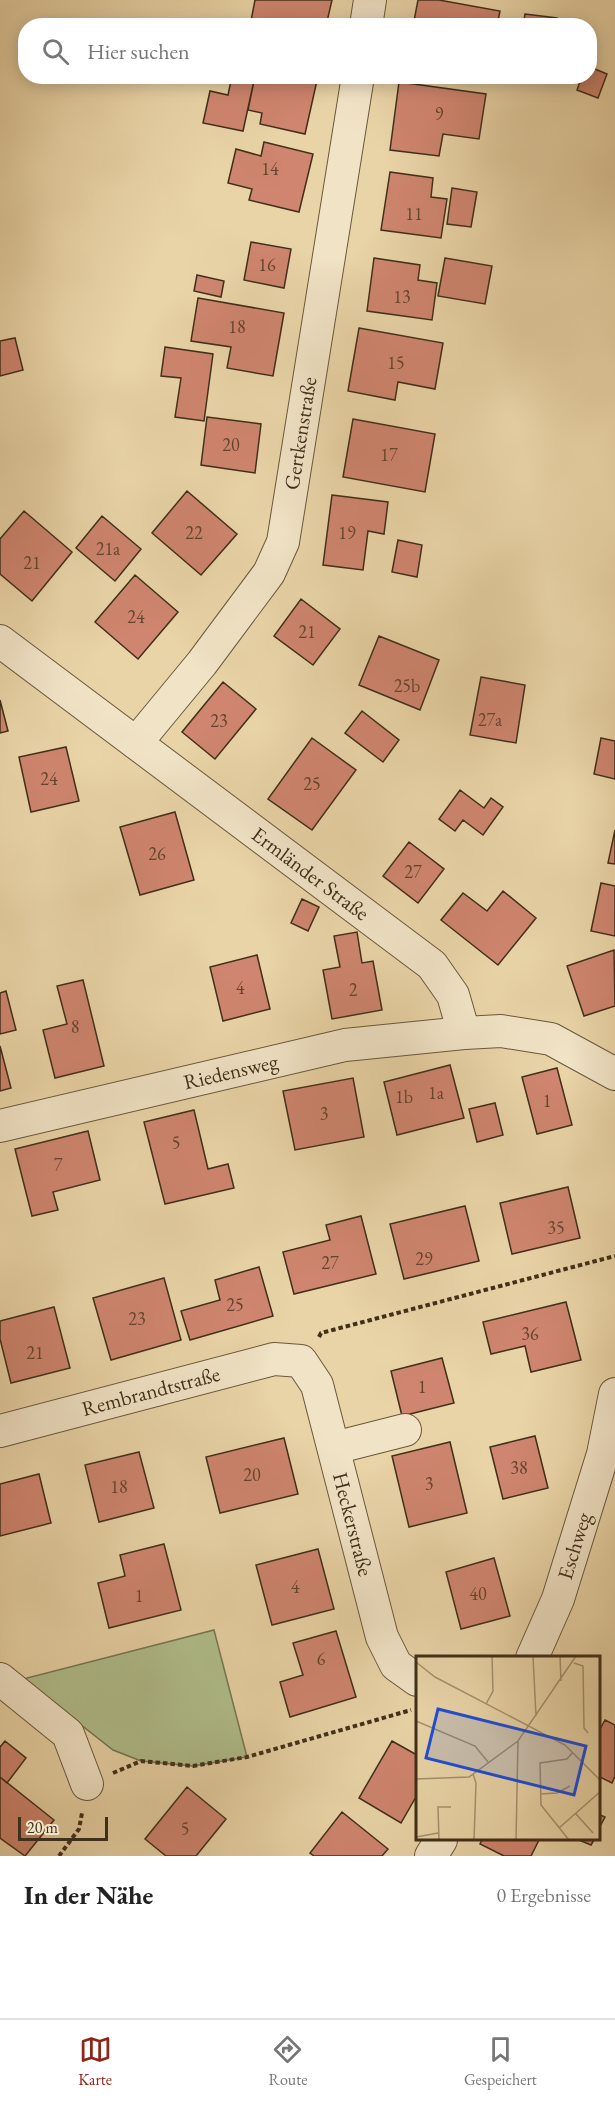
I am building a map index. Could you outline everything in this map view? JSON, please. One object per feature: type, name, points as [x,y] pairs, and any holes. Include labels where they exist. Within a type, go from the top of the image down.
[{"type":"street","points":[[367,18],[370,0]]},
{"type":"street","name":"Gertkenstraße","points":[[136,743],[202,663],[269,573],[283,542],[357,84]]},
{"type":"street","name":"Ermländer Straße","points":[[0,640],[432,965],[453,995],[464,1033]]},
{"type":"street","points":[[464,1033],[501,1031],[551,1040],[615,1074]]},
{"type":"street","name":"Riedensweg","points":[[0,1126],[345,1045],[464,1033]]},
{"type":"street","name":"Rembrandtstraße","points":[[0,1431],[274,1359],[301,1361]]},
{"type":"street","name":"Heckerstraße","points":[[301,1361],[317,1384],[382,1637],[396,1665],[416,1679]]},
{"type":"street","name":"Eschweg","points":[[533,1656],[558,1599],[603,1454],[615,1394]]},
{"type":"street","points":[[334,1448],[405,1430]]},
{"type":"street","points":[[0,1679],[68,1734],[87,1784]]},
{"type":"street","points":[[431,1856],[440,1841]]},
{"type":"path","points":[[301,1361],[321,1334],[615,1256]]},
{"type":"path","points":[[58,1856],[79,1829],[87,1784],[141,1761],[193,1766],[247,1757],[410,1711],[416,1705]]},
{"type":"green space","points":[[214,1630],[247,1757],[193,1766],[141,1761],[113,1750],[23,1679]]},
{"type":"building","points":[[255,0],[332,0],[328,18],[252,18]]},
{"type":"building","points":[[418,0],[439,0],[500,11],[499,18],[415,18]]},
{"type":"building","points":[[525,14],[557,18],[524,18]]},
{"type":"building","points":[[597,70],[607,74],[598,98],[577,90],[579,84],[597,84]]},
{"type":"building","points":[[230,84],[253,84],[243,131],[203,123],[210,91],[228,95]]},
{"type":"building","points":[[253,84],[316,84],[305,134],[260,124],[262,113],[248,110]]},
{"type":"building","points":[[399,84],[486,94],[479,139],[443,134],[439,156],[390,150]]},
{"type":"building","points":[[264,142],[313,154],[299,212],[249,200],[252,189],[228,183],[236,149],[261,156]]},
{"type":"building","points":[[390,172],[433,178],[431,197],[447,199],[441,238],[381,230]]},
{"type":"building","points":[[452,188],[477,192],[471,227],[447,224]]},
{"type":"building","points":[[251,242],[291,249],[284,288],[244,280]]},
{"type":"building","points":[[374,258],[420,265],[418,280],[437,283],[432,320],[367,311]]},
{"type":"building","points":[[445,258],[492,266],[485,304],[438,296]]},
{"type":"building","points":[[197,275],[224,281],[221,297],[194,291]]},
{"type":"building","points":[[198,298],[284,313],[273,376],[227,368],[231,347],[191,341]]},
{"type":"building","points":[[359,328],[443,343],[435,389],[398,382],[395,400],[348,391]]},
{"type":"building","points":[[15,338],[23,370],[0,376],[0,341]]},
{"type":"building","points":[[165,347],[213,354],[204,421],[175,417],[181,378],[161,376]]},
{"type":"building","points":[[207,417],[261,424],[255,473],[201,465]]},
{"type":"building","points":[[353,419],[435,434],[425,492],[343,477]]},
{"type":"building","points":[[187,491],[237,534],[201,575],[152,533]]},
{"type":"building","points":[[332,495],[388,502],[384,534],[368,531],[363,570],[323,565]]},
{"type":"building","points":[[24,511],[72,552],[32,601],[0,574],[0,539]]},
{"type":"building","points":[[102,516],[141,549],[115,581],[76,548]]},
{"type":"building","points":[[398,540],[422,545],[417,577],[392,572]]},
{"type":"building","points":[[135,575],[178,612],[138,659],[95,622]]},
{"type":"building","points":[[301,599],[340,629],[313,665],[274,636]]},
{"type":"building","points":[[379,636],[439,660],[420,710],[359,685]]},
{"type":"building","points":[[481,677],[525,685],[516,743],[470,735]]},
{"type":"building","points":[[223,682],[256,709],[215,759],[182,732]]},
{"type":"building","points":[[0,700],[8,731],[0,733]]},
{"type":"building","points":[[362,711],[399,740],[383,762],[345,733]]},
{"type":"building","points":[[312,738],[356,770],[312,830],[268,799]]},
{"type":"building","points":[[601,738],[615,741],[615,779],[594,774]]},
{"type":"building","points":[[66,747],[79,801],[31,812],[19,757]]},
{"type":"building","points":[[460,790],[484,808],[491,798],[503,807],[483,835],[463,820],[455,831],[439,819]]},
{"type":"building","points":[[175,812],[194,880],[140,895],[120,827]]},
{"type":"building","points":[[615,830],[615,864],[608,863]]},
{"type":"building","points":[[409,842],[444,869],[418,903],[383,876]]},
{"type":"building","points":[[601,883],[615,886],[615,936],[591,931]]},
{"type":"building","points":[[503,891],[536,918],[498,965],[441,920],[463,893],[487,911]]},
{"type":"building","points":[[302,899],[319,907],[308,931],[291,923]]},
{"type":"building","points":[[357,932],[362,963],[373,961],[382,1010],[332,1019],[323,970],[340,967],[334,936]]},
{"type":"building","points":[[614,950],[615,1006],[584,1016],[567,966]]},
{"type":"building","points":[[257,955],[270,1009],[223,1021],[210,967]]},
{"type":"building","points":[[83,980],[104,1066],[55,1078],[43,1030],[67,1024],[57,986]]},
{"type":"building","points":[[6,991],[16,1030],[0,1034],[0,993]]},
{"type":"building","points":[[0,1046],[11,1088],[0,1091]]},
{"type":"building","points":[[450,1065],[464,1118],[397,1135],[384,1082]]},
{"type":"building","points":[[557,1068],[572,1125],[537,1134],[522,1077]]},
{"type":"building","points":[[353,1078],[364,1137],[295,1150],[283,1091]]},
{"type":"building","points":[[495,1103],[503,1135],[477,1142],[469,1109]]},
{"type":"building","points":[[194,1110],[208,1169],[228,1164],[234,1188],[165,1204],[144,1122]]},
{"type":"building","points":[[88,1131],[100,1180],[53,1192],[58,1210],[32,1216],[15,1149]]},
{"type":"building","points":[[568,1187],[580,1238],[512,1254],[500,1203]]},
{"type":"building","points":[[465,1206],[479,1261],[404,1279],[390,1224]]},
{"type":"building","points":[[361,1216],[376,1274],[294,1294],[283,1252],[330,1240],[326,1225]]},
{"type":"building","points":[[259,1267],[273,1316],[190,1340],[181,1311],[220,1300],[215,1280]]},
{"type":"building","points":[[164,1278],[181,1340],[111,1360],[93,1298]]},
{"type":"building","points":[[566,1302],[581,1360],[531,1372],[525,1346],[491,1354],[483,1322]]},
{"type":"building","points":[[54,1307],[70,1368],[11,1383],[0,1339],[0,1321]]},
{"type":"building","points":[[442,1358],[454,1403],[402,1416],[391,1371]]},
{"type":"building","points":[[535,1436],[548,1488],[503,1499],[490,1447]]},
{"type":"building","points":[[284,1438],[298,1494],[220,1513],[206,1457]]},
{"type":"building","points":[[450,1442],[467,1513],[409,1527],[392,1456]]},
{"type":"building","points":[[139,1452],[154,1508],[99,1522],[85,1465]]},
{"type":"building","points":[[39,1474],[51,1523],[0,1536],[0,1484]]},
{"type":"building","points":[[164,1544],[181,1610],[109,1628],[98,1583],[125,1576],[120,1555]]},
{"type":"building","points":[[318,1549],[334,1609],[272,1625],[256,1565]]},
{"type":"building","points":[[494,1558],[510,1616],[461,1629],[446,1572]]},
{"type":"building","points":[[336,1631],[356,1697],[290,1717],[280,1682],[303,1675],[293,1643]]},
{"type":"building","points":[[605,1720],[615,1725],[615,1776],[612,1783],[600,1777],[600,1729]]},
{"type":"building","points":[[5,1741],[26,1758],[7,1783],[0,1777],[0,1747]]},
{"type":"building","points":[[392,1741],[416,1754],[416,1797],[401,1823],[359,1798]]},
{"type":"building","points":[[0,1777],[54,1820],[25,1856],[0,1838]]},
{"type":"building","points":[[187,1787],[226,1819],[196,1856],[166,1856],[145,1839]]},
{"type":"building","points":[[342,1812],[388,1849],[382,1856],[314,1856],[310,1853]]},
{"type":"building","points":[[600,1815],[605,1817],[600,1826]]},
{"type":"building","points":[[482,1841],[538,1841],[531,1856],[504,1856],[480,1844]]},
{"type":"building","points":[[581,1841],[593,1841],[591,1845]]}]
